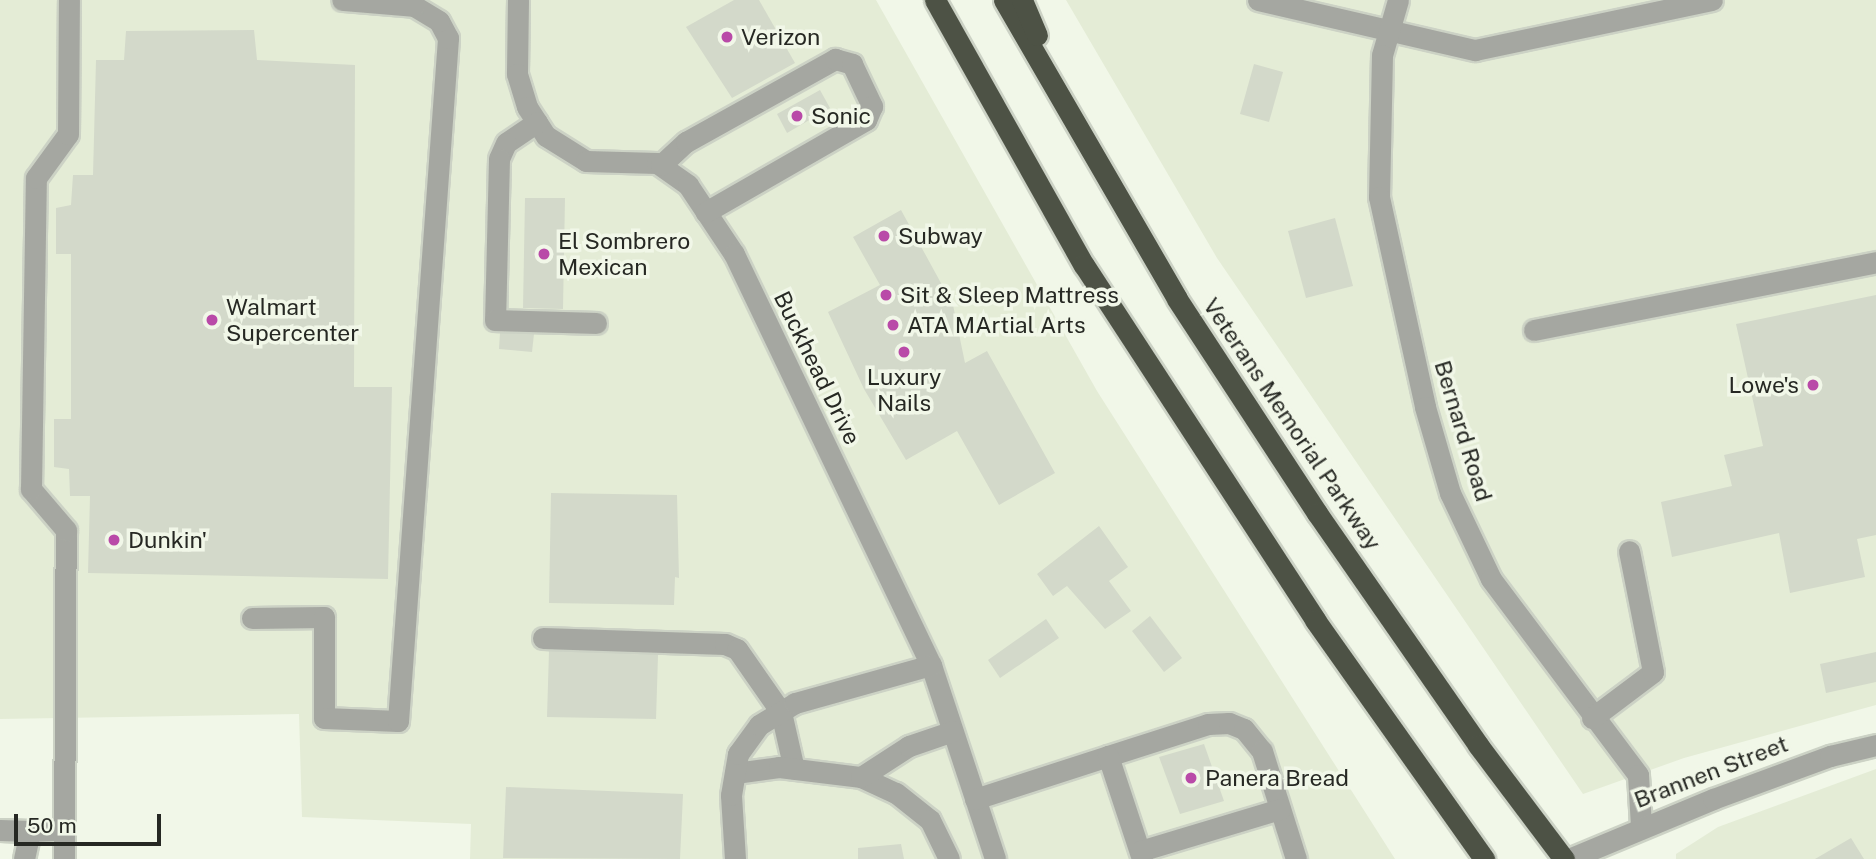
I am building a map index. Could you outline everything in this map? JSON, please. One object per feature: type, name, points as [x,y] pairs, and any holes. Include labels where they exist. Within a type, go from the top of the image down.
[{"type":"highway","points":[[934,0],[1084,265],[1315,620],[1484,859]]},
{"type":"highway","name":"Veterans Memorial Parkway","points":[[1004,0],[1071,122],[1177,299],[1317,513],[1478,745],[1567,859]]},
{"type":"highway","points":[[1022,0],[1071,122]]},
{"type":"street","points":[[64,859],[66,530],[31,489],[36,178],[68,134],[69,0]]},
{"type":"street","points":[[252,618],[324,617],[324,718],[398,721],[448,38],[439,21],[414,6],[342,0]]},
{"type":"street","points":[[519,0],[517,74],[527,107],[546,136],[586,161],[661,165],[686,142],[835,59],[852,64],[872,106],[866,120],[706,212]]},
{"type":"street","points":[[1258,0],[1475,50],[1712,0]]},
{"type":"street","name":"Bernard Road","points":[[1398,0],[1382,55],[1379,197],[1424,407],[1446,481],[1491,579],[1592,718],[1638,775],[1641,826]]},
{"type":"street","points":[[537,122],[506,143],[499,159],[495,320],[596,323]]},
{"type":"street","name":"Buckhead Drive","points":[[661,165],[688,185],[734,254],[931,665],[995,859]]},
{"type":"street","points":[[1534,330],[1876,262]]},
{"type":"street","points":[[1592,718],[1653,673],[1629,551]]},
{"type":"street","points":[[543,638],[724,644],[751,663],[781,712],[794,769]]},
{"type":"street","points":[[735,859],[735,772],[738,754],[759,725],[795,703],[931,665]]},
{"type":"street","points":[[975,799],[1208,724],[1229,723],[1255,737],[1296,859]]},
{"type":"street","points":[[861,777],[909,746],[953,731]]},
{"type":"street","name":"Brannen Street","points":[[1567,859],[1641,826],[1830,755],[1876,745]]},
{"type":"street","points":[[1108,756],[1141,855],[1280,809]]},
{"type":"street","points":[[735,772],[766,766],[861,777],[895,793],[930,820],[949,859]]},
{"type":"street","points":[[0,830],[64,830]]},
{"type":"street","points":[[24,859],[30,831]]},
{"type":"shaded area","points":[[0,0],[876,0],[1097,391],[1395,859],[470,859],[471,824],[302,817],[299,714],[0,719]]},
{"type":"shaded area","points":[[1066,0],[1876,0],[1876,705],[1684,758],[1583,794],[1217,258]]},
{"type":"shaded area","points":[[1876,769],[1876,859],[1676,859],[1676,854],[1718,827]]},
{"type":"building","points":[[734,0],[759,0],[795,63],[732,98],[686,27]]},
{"type":"building","name":"Walmart Supercenter","points":[[254,30],[257,60],[355,65],[354,387],[392,387],[388,579],[88,573],[90,496],[70,496],[69,469],[54,467],[54,419],[71,419],[71,254],[56,254],[56,208],[71,205],[73,175],[93,175],[96,60],[124,60],[126,31]]},
{"type":"building","points":[[1254,64],[1283,72],[1269,122],[1240,114]]},
{"type":"building","name":"Sonic","points":[[820,90],[830,108],[787,133],[777,114]]},
{"type":"building","name":"El Sombrero Mexican","points":[[525,198],[565,198],[563,309],[523,308]]},
{"type":"building","points":[[901,210],[953,305],[965,363],[987,351],[1055,473],[999,505],[957,431],[906,460],[864,389],[828,312],[880,285],[853,237]]},
{"type":"building","points":[[1335,218],[1353,286],[1306,298],[1288,231]]},
{"type":"building","name":"Lowe's","points":[[1876,295],[1876,535],[1857,539],[1865,577],[1790,593],[1779,533],[1672,557],[1661,502],[1732,486],[1724,455],[1763,446],[1736,324]]},
{"type":"building","points":[[500,333],[534,334],[532,352],[499,349]]},
{"type":"building","points":[[551,493],[677,495],[679,578],[675,577],[674,605],[549,603]]},
{"type":"building","points":[[1099,526],[1128,567],[1109,581],[1131,611],[1105,629],[1067,586],[1053,596],[1037,574]]},
{"type":"building","points":[[1150,616],[1182,658],[1164,672],[1132,631]]},
{"type":"building","points":[[1046,619],[1059,638],[1000,678],[988,660]]},
{"type":"building","points":[[549,651],[658,655],[656,719],[547,717]]},
{"type":"building","points":[[1876,652],[1876,682],[1826,693],[1820,664]]},
{"type":"building","name":"Panera Bread","points":[[1204,744],[1224,801],[1180,814],[1159,757]]},
{"type":"building","points":[[506,787],[683,794],[680,859],[503,858]]},
{"type":"building","points":[[1851,838],[1864,859],[1815,859]]},
{"type":"building","points":[[901,844],[904,859],[858,859],[858,848]]},
{"type":"place","name":"Verizon","points":[[727,37]]},
{"type":"place","name":"Sonic","points":[[797,116]]},
{"type":"place","name":"Subway","points":[[884,236]]},
{"type":"place","name":"El Sombrero Mexican","points":[[544,254]]},
{"type":"place","name":"Sit & Sleep Mattress","points":[[886,295]]},
{"type":"place","name":"Walmart Supercenter","points":[[212,320]]},
{"type":"place","name":"ATA MArtial Arts","points":[[893,325]]},
{"type":"place","name":"Luxury Nails","points":[[904,352]]},
{"type":"place","name":"Lowe's","points":[[1813,385]]},
{"type":"place","name":"Dunkin'","points":[[114,540]]},
{"type":"place","name":"Panera Bread","points":[[1191,778]]}]
